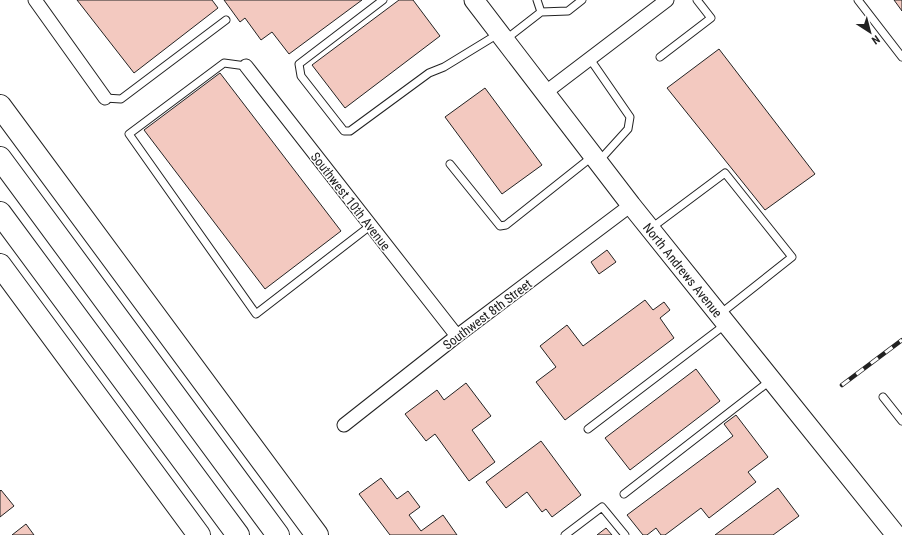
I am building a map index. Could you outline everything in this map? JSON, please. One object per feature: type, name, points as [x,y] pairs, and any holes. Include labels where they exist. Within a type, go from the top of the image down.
[{"type":"highway","points":[[0,106],[317,535]]},
{"type":"highway","points":[[0,158],[278,535]]},
{"type":"highway","points":[[0,213],[238,535]]},
{"type":"highway","points":[[0,265],[199,535]]},
{"type":"highway","points":[[130,441],[225,535]]},
{"type":"main road","name":"North Andrews Avenue","points":[[474,0],[546,92],[631,205],[896,535]]},
{"type":"street","points":[[35,0],[105,98]]},
{"type":"street","points":[[546,92],[667,0]]},
{"type":"street","name":"Southwest 10th Avenue","points":[[246,66],[457,336]]},
{"type":"street","name":"Southwest 8th Street","points":[[344,425],[457,336],[631,205]]},
{"type":"lane","points":[[383,0],[299,64],[301,76],[344,131],[350,131],[429,73],[444,68],[502,36],[541,12],[568,11],[582,0]]},
{"type":"lane","points":[[537,0],[541,12]]},
{"type":"lane","points":[[660,57],[711,18],[697,0]]},
{"type":"lane","points":[[858,0],[902,57]]},
{"type":"lane","points":[[105,98],[121,99],[226,20]]},
{"type":"lane","points":[[450,164],[500,226],[506,226],[596,158],[628,129],[630,117],[590,59]]},
{"type":"lane","points":[[246,66],[224,63],[129,134],[256,314],[370,226]]},
{"type":"lane","points":[[588,428],[722,319],[792,257],[724,173],[650,229]]},
{"type":"lane","points":[[624,494],[771,380]]},
{"type":"lane","points":[[883,397],[902,421]]},
{"type":"lane","points":[[565,535],[602,507],[625,535]]},
{"type":"building","points":[[77,0],[212,0],[218,8],[134,73]]},
{"type":"building","points":[[224,0],[362,0],[289,54],[272,32],[261,40],[245,18],[240,22]]},
{"type":"building","points":[[399,0],[413,0],[440,36],[345,108],[312,65]]},
{"type":"building","points":[[894,0],[902,0],[902,11]]},
{"type":"building","points":[[719,49],[815,174],[765,210],[667,88]]},
{"type":"building","points":[[220,73],[341,231],[265,289],[144,130]]},
{"type":"building","points":[[485,88],[542,165],[502,194],[445,117]]},
{"type":"building","points":[[607,250],[616,262],[599,274],[591,262]]},
{"type":"building","points":[[645,300],[653,310],[664,302],[670,310],[660,318],[674,338],[565,420],[536,382],[556,367],[540,346],[567,325],[583,346]]},
{"type":"building","points":[[696,369],[720,401],[630,470],[605,438]]},
{"type":"building","points":[[466,383],[491,416],[472,430],[495,462],[469,481],[435,434],[426,441],[405,414],[437,390],[444,400]]},
{"type":"building","points":[[736,415],[768,457],[748,472],[756,482],[709,518],[701,508],[665,535],[661,535],[656,528],[647,535],[643,535],[627,515],[733,436],[724,424]]},
{"type":"building","points":[[541,441],[581,495],[552,517],[546,509],[542,512],[527,492],[506,508],[486,482]]},
{"type":"building","points":[[381,478],[397,499],[408,491],[420,507],[409,515],[421,531],[443,515],[457,535],[390,535],[359,494]]},
{"type":"building","points":[[778,488],[799,516],[773,535],[715,535]]},
{"type":"building","points":[[1,490],[14,506],[0,517],[0,491]]},
{"type":"building","points":[[26,524],[34,535],[12,535]]},
{"type":"building","points":[[606,528],[612,535],[597,535]]},
{"type":"railway","points":[[842,385],[902,340]]}]
